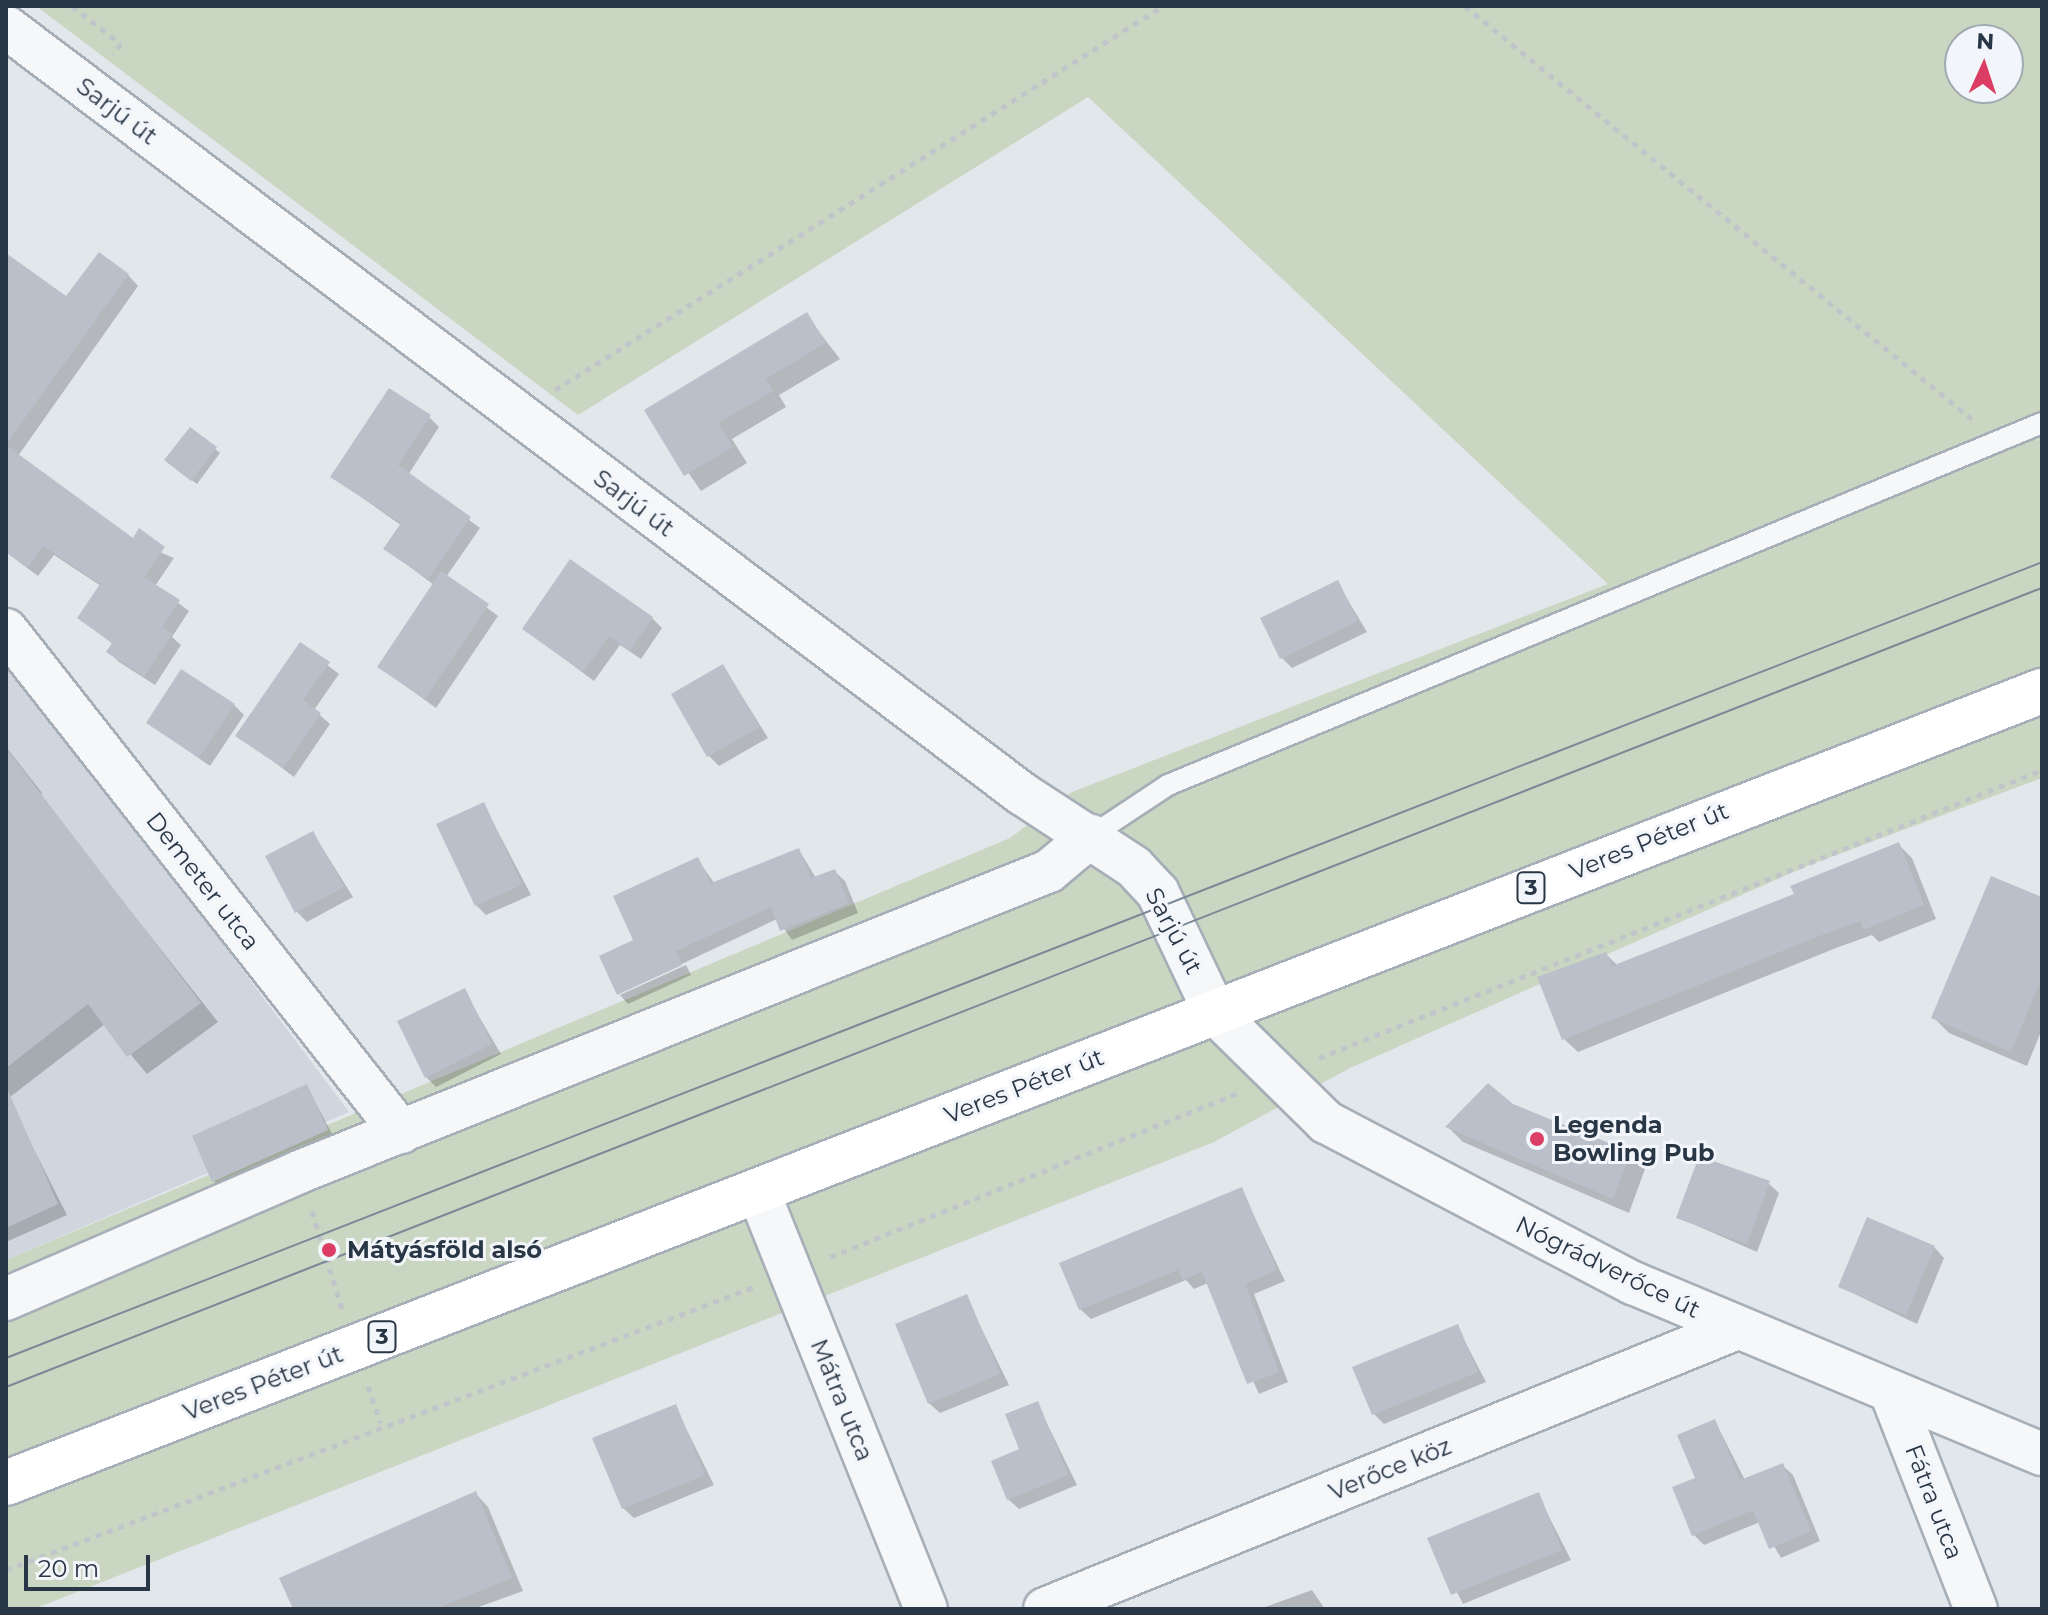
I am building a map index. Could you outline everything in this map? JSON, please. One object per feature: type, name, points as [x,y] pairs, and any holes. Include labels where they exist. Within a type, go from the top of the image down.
[{"type":"main road","name":"Veres Péter út","points":[[6,1483],[2042,691]]},
{"type":"street","name":"Sarjú út","points":[[6,27],[516,415],[1021,793],[1091,836],[1158,893],[1215,1013]]},
{"type":"street","name":"Demeter utca","points":[[6,630],[401,1132]]},
{"type":"street","points":[[6,1299],[299,1172],[1049,871],[1091,836]]},
{"type":"street","name":"Nógrádverőce út","points":[[1215,1013],[1326,1122],[1735,1329],[2042,1454]]},
{"type":"street","name":"Mátra utca","points":[[758,1191],[926,1609]]},
{"type":"street","name":"Verőce köz","points":[[1045,1609],[1735,1329]]},
{"type":"street","name":"Fátra utca","points":[[1892,1395],[1976,1609]]},
{"type":"lane","points":[[1091,836],[1168,785],[2042,423]]},
{"type":"path","points":[[516,415],[1163,6]]},
{"type":"path","points":[[1465,6],[1872,331],[1997,441]]},
{"type":"path","points":[[6,1570],[381,1423],[791,1273],[2042,770]]},
{"type":"path","points":[[299,1172],[381,1423]]},
{"type":"shaded area","points":[[6,655],[349,1112],[6,1260]]},
{"type":"green space","points":[[36,6],[2042,6],[2042,778],[1807,866],[1350,1068],[1214,1142],[34,1609],[6,1609],[6,1260],[1010,838],[1072,792],[1608,584],[1088,97],[578,415]]},
{"type":"building","points":[[99,252],[129,274],[6,444],[6,253],[66,296]]},
{"type":"building","points":[[807,312],[826,343],[766,379],[773,391],[718,423],[733,447],[684,476],[644,410]]},
{"type":"building","points":[[389,388],[431,415],[398,465],[471,517],[428,579],[383,549],[401,523],[330,477]]},
{"type":"building","points":[[190,427],[217,447],[191,481],[164,460]]},
{"type":"building","points":[[6,445],[133,538],[139,528],[165,547],[144,577],[180,600],[162,627],[172,634],[144,677],[106,652],[112,643],[77,618],[100,584],[43,546],[27,568],[6,552]]},
{"type":"building","points":[[570,559],[653,617],[630,651],[609,636],[583,672],[522,629]]},
{"type":"building","points":[[441,571],[489,604],[425,699],[377,667]]},
{"type":"building","points":[[1338,580],[1358,621],[1280,659],[1260,618]]},
{"type":"building","points":[[300,642],[330,662],[303,700],[321,713],[283,768],[235,736]]},
{"type":"building","points":[[723,664],[760,727],[707,757],[671,694]]},
{"type":"building","points":[[181,669],[235,704],[199,758],[146,723]]},
{"type":"building","points":[[6,748],[201,1003],[127,1057],[88,1004],[6,1068]]},
{"type":"building","points":[[484,802],[522,885],[475,906],[436,824]]},
{"type":"building","points":[[313,831],[344,887],[295,913],[265,856]]},
{"type":"building","points":[[1899,842],[1924,905],[1863,930],[1861,921],[1822,935],[1562,1040],[1537,977],[1606,952],[1612,966],[1794,894],[1790,886]]},
{"type":"building","points":[[799,848],[811,878],[835,869],[849,903],[780,931],[771,907],[676,951],[682,965],[617,995],[599,956],[633,940],[613,896],[698,857],[711,883]]},
{"type":"building","points":[[1991,876],[2042,897],[2042,977],[2011,1052],[1931,1018]]},
{"type":"building","points":[[465,988],[492,1044],[425,1078],[397,1021]]},
{"type":"building","name":"Legenda Bowling Pub","points":[[1488,1083],[1513,1104],[1631,1152],[1613,1199],[1445,1127]]},
{"type":"building","points":[[307,1084],[328,1130],[212,1182],[192,1136]]},
{"type":"building","points":[[6,1086],[58,1204],[6,1228]]},
{"type":"building","points":[[1699,1156],[1770,1181],[1747,1244],[1676,1218]]},
{"type":"building","points":[[1242,1187],[1277,1270],[1245,1284],[1279,1372],[1247,1384],[1202,1272],[1183,1280],[1178,1270],[1079,1310],[1059,1263]]},
{"type":"building","points":[[1867,1217],[1935,1246],[1906,1315],[1838,1287]]},
{"type":"building","points":[[967,1294],[1000,1374],[928,1404],[895,1324]]},
{"type":"building","points":[[1458,1324],[1478,1372],[1372,1415],[1352,1367]]},
{"type":"building","points":[[1038,1401],[1068,1475],[1007,1500],[991,1461],[1019,1449],[1005,1414]]},
{"type":"building","points":[[676,1404],[705,1475],[622,1509],[592,1438]]},
{"type":"building","points":[[1715,1419],[1740,1480],[1783,1463],[1811,1531],[1769,1549],[1753,1510],[1692,1536],[1672,1487],[1695,1478],[1677,1435]]},
{"type":"building","points":[[476,1491],[512,1578],[435,1609],[293,1609],[279,1578]]},
{"type":"building","points":[[1539,1492],[1562,1550],[1451,1595],[1427,1538]]},
{"type":"tram line","points":[[6,1358],[2042,562]]},
{"type":"tram line","points":[[6,1387],[2042,588]]},
{"type":"place","name":"Legenda Bowling Pub","points":[[1537,1139]]},
{"type":"place","name":"Mátyásföld alsó","points":[[329,1250]]}]
